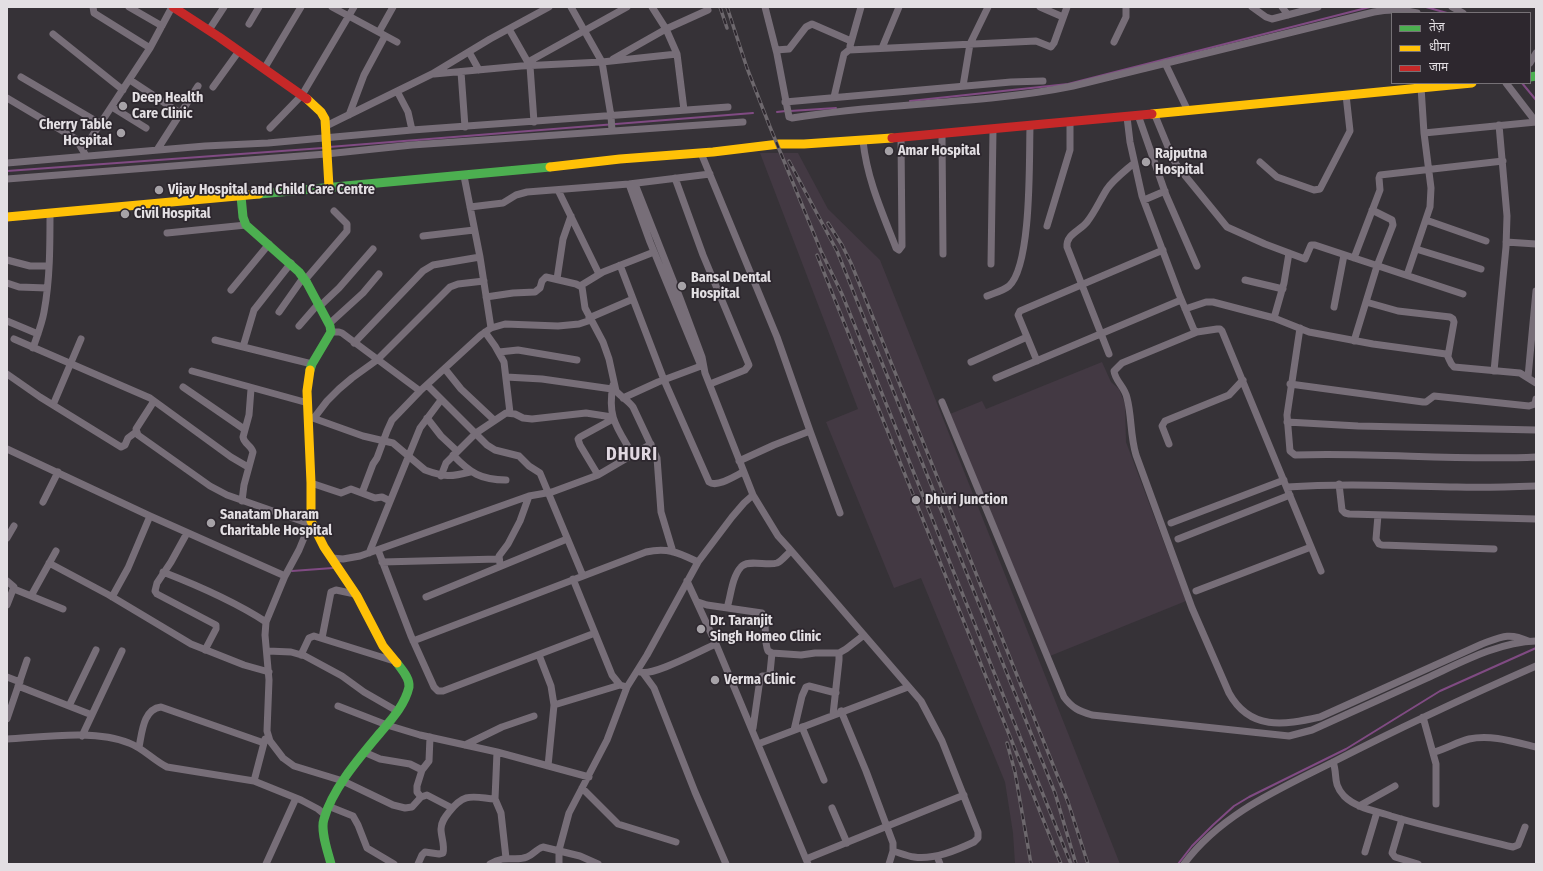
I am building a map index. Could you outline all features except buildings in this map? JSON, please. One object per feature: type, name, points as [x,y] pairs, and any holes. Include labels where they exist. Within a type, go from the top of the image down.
[{"type":"street","points":[[93,7],[92,10],[94,13],[150,48]]},
{"type":"street","points":[[129,7],[162,26]]},
{"type":"street","points":[[85,153],[101,124],[150,48],[173,7],[209,30],[302,95],[322,112],[326,126],[329,187]]},
{"type":"street","points":[[209,30],[224,7]]},
{"type":"street","points":[[249,24],[259,7]]},
{"type":"street","points":[[264,69],[301,7]]},
{"type":"street","points":[[332,7],[397,42]]},
{"type":"street","points":[[270,128],[302,95],[354,7]]},
{"type":"street","points":[[349,115],[364,75],[393,7]]},
{"type":"street","points":[[571,7],[583,30],[606,61],[612,130]]},
{"type":"street","points":[[529,64],[583,30],[627,7]]},
{"type":"street","points":[[652,7],[666,29],[677,54],[684,110]]},
{"type":"street","points":[[766,7],[786,104],[789,115],[792,118],[827,112],[951,102],[1040,92],[1374,12],[1401,9],[1413,12]]},
{"type":"street","points":[[849,50],[861,7]]},
{"type":"street","points":[[882,48],[899,7]]},
{"type":"street","points":[[963,86],[970,44],[988,7]]},
{"type":"street","points":[[1040,7],[1063,17]]},
{"type":"street","points":[[834,97],[844,54],[849,50],[1036,41],[1052,47],[1067,7]]},
{"type":"street","points":[[1114,42],[1126,17],[1126,7]]},
{"type":"street","points":[[1252,7],[1269,18],[1288,15],[1318,7]]},
{"type":"street","points":[[1282,7],[1288,15]]},
{"type":"street","points":[[1452,7],[1461,12]]},
{"type":"street","points":[[326,126],[432,74],[546,8]]},
{"type":"street","points":[[606,61],[666,29],[708,10]]},
{"type":"street","points":[[776,50],[790,49],[806,27],[812,24],[851,41]]},
{"type":"street","points":[[509,29],[529,64],[534,122]]},
{"type":"street","points":[[53,34],[124,90]]},
{"type":"street","points":[[213,87],[239,51]]},
{"type":"street","points":[[469,52],[479,70]]},
{"type":"street","points":[[432,74],[529,64],[606,61],[677,54]]},
{"type":"street","points":[[1165,63],[1188,111]]},
{"type":"street","points":[[461,72],[465,126]]},
{"type":"street","points":[[21,77],[101,124]]},
{"type":"street","points":[[130,80],[180,113]]},
{"type":"street","points":[[786,104],[834,97],[1043,81]]},
{"type":"street","points":[[7,217],[464,176],[779,144],[863,141],[942,135],[1459,84]]},
{"type":"street","points":[[1507,84],[1536,122]]},
{"type":"street","points":[[157,150],[198,86]]},
{"type":"street","points":[[1406,276],[1426,220],[1432,196],[1424,133],[1421,87]]},
{"type":"street","points":[[397,91],[408,112],[412,130]]},
{"type":"street","points":[[1260,162],[1277,177],[1314,190],[1320,189],[1350,131],[1346,95]]},
{"type":"street","points":[[7,98],[76,139],[85,153]]},
{"type":"street","points":[[112,107],[146,128]]},
{"type":"street","points":[[7,163],[85,153],[205,146],[268,143],[326,147],[412,130],[611,118],[728,107]]},
{"type":"street","points":[[1154,113],[1173,159],[1178,167],[1231,230],[1305,259],[1312,244],[1463,294]]},
{"type":"street","points":[[1138,115],[1165,191],[1197,266]]},
{"type":"street","points":[[1127,117],[1134,163],[1144,200],[1181,300],[1196,332]]},
{"type":"street","points":[[7,179],[326,147],[412,145],[743,122]]},
{"type":"street","points":[[1047,226],[1070,150],[1070,122]]},
{"type":"street","points":[[1424,133],[1536,122]]},
{"type":"street","points":[[1494,371],[1506,242],[1507,205],[1499,125]]},
{"type":"street","points":[[987,296],[1009,286],[1019,267],[1024,252],[1029,202],[1030,126]]},
{"type":"street","points":[[991,264],[993,130]]},
{"type":"street","points":[[942,135],[943,254]]},
{"type":"street","points":[[863,141],[865,161],[870,181],[896,248],[899,250],[902,246],[901,138]]},
{"type":"street","points":[[701,153],[777,337],[840,513]]},
{"type":"street","points":[[1354,258],[1380,190],[1380,175],[1503,161]]},
{"type":"street","points":[[1109,354],[1066,243],[1073,233],[1082,227],[1088,220],[1107,189],[1134,163]]},
{"type":"street","points":[[470,208],[503,202],[516,194],[632,184],[710,174]]},
{"type":"street","points":[[464,176],[484,281],[488,330],[504,362],[510,413]]},
{"type":"street","points":[[675,178],[703,255],[749,365],[745,370],[710,384]]},
{"type":"street","points":[[632,184],[654,252],[701,366],[710,384],[753,495],[778,536],[908,687],[922,701],[976,825],[978,838],[968,844],[937,856],[924,858],[914,857],[893,851]]},
{"type":"street","points":[[632,184],[680,298],[702,357],[705,373]]},
{"type":"street","points":[[558,190],[599,274]]},
{"type":"street","points":[[1144,200],[1165,191]]},
{"type":"street","points":[[241,196],[243,217],[246,225],[290,263],[304,279],[320,305],[330,328],[339,332],[420,391]]},
{"type":"street","points":[[1354,341],[1377,266],[1394,225],[1392,220],[1372,210]]},
{"type":"street","points":[[280,312],[304,279],[347,231],[347,224],[334,211]]},
{"type":"street","points":[[33,348],[44,312],[49,266],[50,213]]},
{"type":"street","points":[[557,279],[563,239],[571,216]]},
{"type":"street","points":[[1426,220],[1486,241]]},
{"type":"street","points":[[167,233],[246,225]]},
{"type":"street","points":[[423,236],[474,230]]},
{"type":"street","points":[[1506,242],[1536,244]]},
{"type":"street","points":[[231,290],[269,244]]},
{"type":"street","points":[[299,326],[339,288],[373,249]]},
{"type":"street","points":[[1416,249],[1481,269]]},
{"type":"street","points":[[1037,361],[1018,315],[1020,311],[1163,250]]},
{"type":"street","points":[[580,286],[599,274],[654,252]]},
{"type":"street","points":[[1274,318],[1283,289],[1289,253]]},
{"type":"street","points":[[1334,307],[1344,255]]},
{"type":"street","points":[[354,343],[423,270],[434,265],[480,257]]},
{"type":"street","points":[[7,260],[30,266],[49,266]]},
{"type":"street","points":[[243,347],[254,310],[290,263]]},
{"type":"street","points":[[620,266],[664,380],[709,482],[711,484],[717,484],[743,472]]},
{"type":"street","points":[[254,781],[267,731],[269,672],[268,651],[265,634],[266,622],[285,576],[311,523],[311,417],[308,404],[308,378],[312,364],[330,328],[379,274]]},
{"type":"street","points":[[486,297],[513,293],[535,292],[540,288],[544,278],[546,277],[580,286],[583,289],[585,308],[603,342],[609,359],[613,386],[611,409],[613,418],[633,455]]},
{"type":"street","points":[[1245,280],[1283,289]]},
{"type":"street","points":[[311,417],[339,389],[377,360],[450,287],[458,284],[484,281]]},
{"type":"street","points":[[7,284],[19,287],[47,288]]},
{"type":"street","points":[[1528,377],[1533,358],[1536,292]]},
{"type":"street","points":[[362,493],[392,420],[420,391],[488,330],[505,324],[558,326],[579,324],[633,299]]},
{"type":"street","points":[[996,378],[1181,300]]},
{"type":"street","points":[[1185,309],[1206,302],[1213,302],[1274,318],[1308,332],[1354,341],[1442,353],[1448,356]]},
{"type":"street","points":[[1366,302],[1398,311],[1450,317],[1454,322],[1448,356],[1449,362],[1454,367],[1520,373],[1536,383]]},
{"type":"street","points":[[7,321],[38,334]]},
{"type":"street","points":[[1300,328],[1290,384],[1287,415],[1290,451],[1295,455],[1342,454],[1462,458],[1536,457]]},
{"type":"street","points":[[1321,571],[1243,380],[1220,329],[1196,332],[1122,363],[1114,370],[1114,377],[1123,388],[1127,396],[1132,440],[1136,455],[1192,608],[1233,701],[1245,714],[1253,719],[1270,722],[1296,722],[1320,717],[1482,644],[1505,636],[1519,637],[1532,641]]},
{"type":"street","points":[[971,362],[1027,337]]},
{"type":"street","points":[[14,339],[143,394],[248,467]]},
{"type":"street","points":[[53,405],[81,339]]},
{"type":"street","points":[[215,340],[312,364]]},
{"type":"street","points":[[499,352],[518,350],[577,360]]},
{"type":"street","points":[[623,398],[701,366]]},
{"type":"street","points":[[445,369],[461,388],[494,420]]},
{"type":"street","points":[[192,371],[308,404]]},
{"type":"street","points":[[7,374],[53,405],[121,447],[125,445],[128,438],[136,432],[136,429],[154,401]]},
{"type":"street","points":[[506,377],[613,386]]},
{"type":"street","points":[[1169,444],[1162,426],[1165,421],[1229,395],[1243,380]]},
{"type":"street","points":[[1290,384],[1423,402],[1426,402],[1434,396],[1529,406],[1535,404],[1536,399]]},
{"type":"street","points":[[427,385],[490,447],[519,456],[529,466],[538,471],[542,477],[583,576]]},
{"type":"street","points":[[613,386],[616,391],[633,407],[651,444],[659,465],[662,512],[673,552]]},
{"type":"street","points":[[183,387],[244,429]]},
{"type":"street","points":[[242,501],[248,467],[253,452],[244,440],[244,429],[249,415],[252,389]]},
{"type":"street","points":[[369,553],[420,428],[441,400]]},
{"type":"street","points":[[942,402],[1064,697],[1077,711],[1092,715],[1289,736],[1312,730],[1451,667],[1504,646],[1532,641]]},
{"type":"street","points":[[441,476],[446,464],[455,453],[476,433],[506,413],[532,419],[586,414],[613,418]]},
{"type":"street","points":[[311,417],[363,436],[383,440],[393,444],[425,470],[441,476],[449,477],[470,472]]},
{"type":"street","points":[[427,418],[470,472],[493,480],[506,480]]},
{"type":"street","points":[[598,475],[578,439],[613,418]]},
{"type":"street","points":[[1287,422],[1358,426],[1536,430]]},
{"type":"street","points":[[739,461],[810,431]]},
{"type":"street","points":[[136,432],[138,435],[210,486],[226,495],[311,523],[324,547],[355,594],[383,646],[405,673],[409,686],[403,703],[342,781],[326,810],[323,829],[331,864]]},
{"type":"street","points":[[332,558],[351,558],[369,553],[529,496],[548,493],[598,475],[651,444]]},
{"type":"street","points":[[7,449],[150,516],[285,576]]},
{"type":"street","points":[[44,502],[58,472]]},
{"type":"street","points":[[1171,523],[1284,480]]},
{"type":"street","points":[[311,483],[341,493],[349,488],[375,498],[382,497],[390,501]]},
{"type":"street","points":[[1287,487],[1339,484],[1458,487],[1536,486]]},
{"type":"street","points":[[1339,484],[1342,510],[1345,513],[1536,519]]},
{"type":"street","points":[[554,705],[624,686],[640,672],[698,562],[740,507],[753,495]]},
{"type":"street","points":[[1178,540],[1290,495]]},
{"type":"street","points":[[500,563],[500,554],[508,544],[520,521],[529,496]]},
{"type":"street","points":[[1378,514],[1376,539],[1379,544],[1382,545],[1494,549]]},
{"type":"street","points":[[112,597],[128,568],[150,516]]},
{"type":"street","points":[[7,538],[14,526]]},
{"type":"street","points":[[188,533],[155,588],[157,594],[216,625],[216,629],[205,650]]},
{"type":"street","points":[[426,597],[500,563],[567,539]]},
{"type":"street","points":[[1196,591],[1311,547]]},
{"type":"street","points":[[413,641],[646,552],[663,549],[698,562]]},
{"type":"street","points":[[378,550],[413,641],[434,687],[440,692],[595,633]]},
{"type":"street","points":[[31,596],[56,551]]},
{"type":"street","points":[[727,608],[734,583],[741,566],[746,563],[776,563],[791,551]]},
{"type":"street","points":[[382,562],[500,563]]},
{"type":"street","points":[[49,564],[112,597],[185,640],[205,650],[244,665],[269,672]]},
{"type":"street","points":[[164,572],[202,588],[250,612],[266,622]]},
{"type":"street","points":[[573,579],[612,675],[624,686]]},
{"type":"street","points":[[7,581],[13,585],[14,589],[63,608]]},
{"type":"street","points":[[687,581],[698,602],[716,644],[807,862],[848,843],[964,795]]},
{"type":"street","points":[[7,606],[14,589]]},
{"type":"street","points":[[322,638],[331,592],[336,590],[355,594]]},
{"type":"street","points":[[698,602],[762,613],[764,617],[766,644],[768,651],[772,653],[801,655],[815,653],[839,653],[846,650],[864,635]]},
{"type":"street","points":[[301,655],[309,638],[314,636],[396,661]]},
{"type":"street","points":[[640,672],[648,673],[666,667],[716,644]]},
{"type":"street","points":[[69,706],[96,650]]},
{"type":"street","points":[[82,736],[122,651]]},
{"type":"street","points":[[268,651],[291,652],[301,655],[342,676],[364,692],[397,711]]},
{"type":"street","points":[[752,730],[760,679],[762,676],[768,676],[770,673],[772,653]]},
{"type":"street","points":[[833,714],[839,653]]},
{"type":"street","points":[[539,655],[550,681],[554,705],[548,766]]},
{"type":"street","points":[[7,719],[27,660]]},
{"type":"street","points":[[1184,864],[1205,839],[1230,818],[1263,796],[1423,717],[1536,666]]},
{"type":"street","points":[[640,672],[654,688],[695,792],[726,864]]},
{"type":"street","points":[[7,677],[19,684],[92,715]]},
{"type":"street","points":[[559,864],[560,850],[569,813],[611,732],[624,686]]},
{"type":"street","points":[[794,730],[802,696],[806,687],[809,686],[836,693]]},
{"type":"street","points":[[758,744],[833,714],[908,687]]},
{"type":"street","points":[[139,747],[145,720],[153,709],[161,706],[264,743]]},
{"type":"street","points":[[338,706],[387,725],[430,737],[497,752],[589,777]]},
{"type":"street","points":[[841,711],[888,827],[893,843],[893,851],[889,864]]},
{"type":"street","points":[[465,745],[502,726],[534,716]]},
{"type":"street","points":[[1423,717],[1434,752],[1437,772],[1436,804]]},
{"type":"street","points":[[802,727],[824,780]]},
{"type":"street","points":[[267,731],[270,741],[276,750],[289,763],[299,768],[342,781],[400,807],[412,807],[421,796],[427,795],[452,808]]},
{"type":"street","points":[[7,739],[82,736],[113,737],[139,747],[146,754],[167,767],[254,781],[296,798],[318,809],[353,816],[367,848],[394,864]]},
{"type":"street","points":[[421,796],[417,792],[417,786],[422,770],[429,761],[430,737]]},
{"type":"street","points":[[1434,752],[1465,740],[1480,738],[1500,739],[1536,747]]},
{"type":"street","points":[[364,752],[380,759],[410,764],[422,770]]},
{"type":"street","points":[[497,752],[495,799],[501,812],[506,858]]},
{"type":"street","points":[[1333,762],[1335,779],[1339,788],[1344,796],[1359,806],[1429,827],[1513,847],[1518,845],[1524,828]]},
{"type":"street","points":[[1359,806],[1395,786]]},
{"type":"street","points":[[582,788],[618,824],[676,842]]},
{"type":"street","points":[[418,864],[425,852],[439,854],[443,853],[444,849],[441,827],[444,817],[452,808],[466,797],[495,799]]},
{"type":"street","points":[[266,864],[296,798]]},
{"type":"street","points":[[832,808],[848,843]]},
{"type":"street","points":[[1365,852],[1377,812]]},
{"type":"street","points":[[1402,819],[1392,854],[1395,857],[1418,864]]},
{"type":"street","points":[[490,864],[496,860],[506,858],[514,861],[528,857],[543,846],[560,850],[598,864]]},
{"type":"street","points":[[937,856],[940,864]]},
{"type":"shaded area","name":"Dhuri Junction","points":[[760,153],[798,153],[828,209],[880,260],[1120,864],[1015,864],[1013,833],[1005,782],[921,578],[894,588],[826,422],[858,409]]},
{"type":"shaded area","points":[[1102,362],[1111,382],[1119,389],[1125,404],[1126,442],[1186,601],[1050,656],[950,414],[982,401],[986,409]]},
{"type":"waterway","points":[[910,101],[1068,84],[1370,7]]},
{"type":"waterway","points":[[1426,7],[1444,12]]},
{"type":"waterway","points":[[1523,84],[1536,100]]},
{"type":"waterway","points":[[790,111],[836,108]]},
{"type":"waterway","points":[[777,112],[786,111]]},
{"type":"waterway","points":[[329,147],[753,113]]},
{"type":"waterway","points":[[7,171],[323,148]]},
{"type":"waterway","points":[[292,571],[333,568]]},
{"type":"waterway","points":[[1178,864],[1192,846],[1234,806],[1249,797],[1346,749],[1440,691],[1536,648]]},
{"type":"railway","points":[[720,7],[727,28]]},
{"type":"railway","points":[[727,7],[747,68],[770,127],[821,251],[842,294],[1071,864]]},
{"type":"railway","points":[[789,161],[837,251],[1055,793],[1076,864]]},
{"type":"railway","points":[[828,223],[851,263],[1068,802],[1088,864]]},
{"type":"railway","points":[[817,255],[1061,864]]},
{"type":"railway","points":[[1007,743],[1015,772],[1031,864]]},
{"type":"traffic: fast","points":[[1531,77],[1536,76]]},
{"type":"traffic: fast","points":[[259,194],[550,167]]},
{"type":"traffic: fast","points":[[241,196],[243,217],[246,225],[299,272],[307,283],[330,326],[331,332],[310,370]]},
{"type":"traffic: fast","points":[[331,864],[326,848],[323,829],[324,819],[333,796],[340,785],[364,752],[393,717],[407,694],[409,687],[408,680],[397,663]]},
{"type":"traffic: slow","points":[[1152,114],[1462,84]]},
{"type":"traffic: slow","points":[[307,99],[321,112],[325,119],[329,187]]},
{"type":"traffic: slow","points":[[550,167],[620,159],[713,152],[779,144],[804,144],[892,138]]},
{"type":"traffic: slow","points":[[7,217],[259,194]]},
{"type":"traffic: slow","points":[[310,370],[307,391],[311,521],[324,547],[357,596],[383,646],[397,663]]},
{"type":"traffic: jam","points":[[173,7],[219,37],[307,99]]},
{"type":"traffic: jam","points":[[892,138],[1152,114]]},
{"type":"place","name":"Deep Health Care Clinic","points":[[123,106]]},
{"type":"place","name":"Cherry Table Hospital","points":[[121,133]]},
{"type":"place","name":"Amar Hospital","points":[[889,151]]},
{"type":"place","name":"Rajputna Hospital","points":[[1146,162]]},
{"type":"place","name":"Vijay Hospital and Child Care Centre","points":[[159,190]]},
{"type":"place","name":"Civil Hospital","points":[[125,214]]},
{"type":"place","name":"Bansal Dental Hospital","points":[[682,286]]},
{"type":"place","name":"Dhuri Junction","points":[[916,500]]},
{"type":"place","name":"Sanatam Dharam Charitable Hospital","points":[[211,523]]},
{"type":"place","name":"Dr. Taranjit Singh Homeo Clinic","points":[[701,629]]},
{"type":"place","name":"Verma Clinic","points":[[715,680]]},
{"type":"district","name":"DHURI","points":[[632,455]]}]
